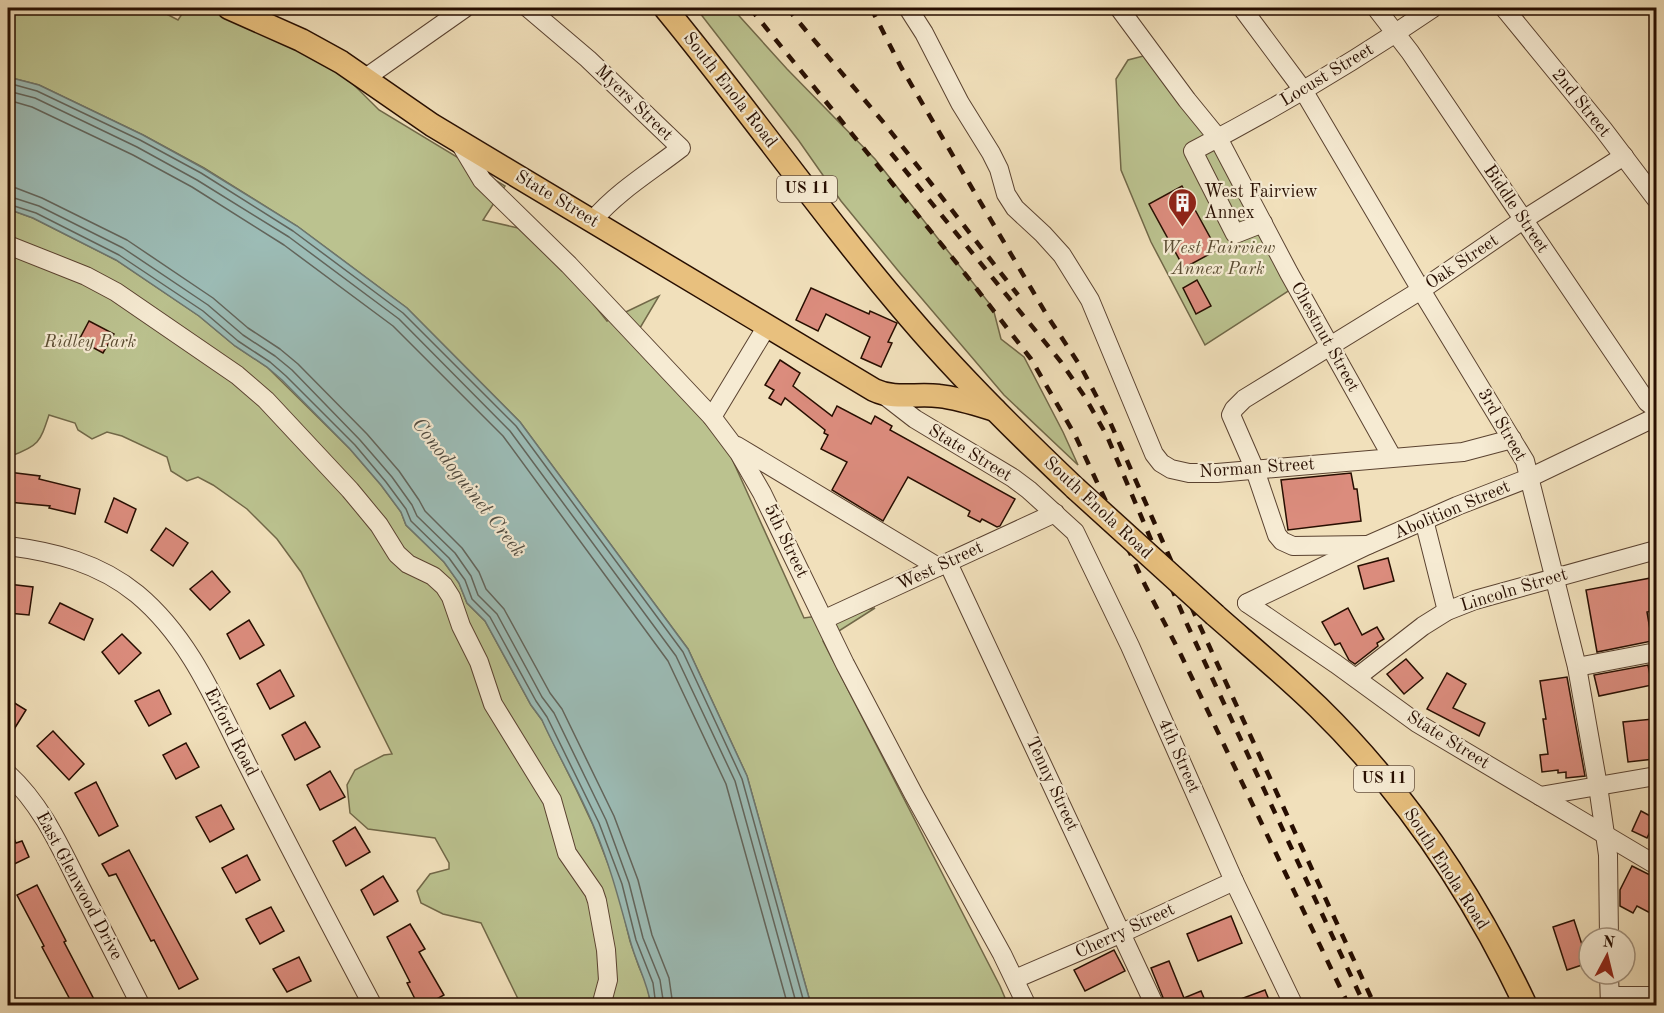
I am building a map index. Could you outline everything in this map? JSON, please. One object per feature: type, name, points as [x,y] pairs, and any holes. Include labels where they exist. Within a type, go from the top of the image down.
[{"type":"main road","name":"State Street","points":[[229,8],[301,40],[341,62],[364,80],[457,140],[767,326],[894,395],[957,398],[994,410]]},
{"type":"main road","name":"South Enola Road","points":[[665,8],[867,267],[994,410],[1075,488],[1317,706],[1384,779],[1414,817],[1471,904],[1499,951],[1526,1005]]},
{"type":"main road","points":[[894,395],[954,367]]},
{"type":"street","points":[[364,80],[465,8]]},
{"type":"street","name":"Myers Street","points":[[528,8],[588,59],[681,148],[652,171],[628,185],[593,220]]},
{"type":"street","name":"Norman Street","points":[[908,8],[924,33],[960,104],[991,153],[999,169],[1006,194],[1020,214],[1062,255],[1090,300],[1154,454],[1161,463],[1171,469],[1189,473],[1255,470],[1463,452],[1512,439]]},
{"type":"street","name":"Chestnut Street","points":[[1119,8],[1218,138],[1392,457]]},
{"type":"street","name":"3rd Street","points":[[1242,8],[1303,90],[1525,460],[1577,667],[1606,835],[1609,926]]},
{"type":"street","name":"Biddle Street","points":[[1376,8],[1396,33],[1647,402],[1656,409]]},
{"type":"street","name":"Locust Street","points":[[1263,223],[1235,234],[1193,151],[1303,90],[1433,8]]},
{"type":"street","name":"2nd Street","points":[[1504,8],[1656,199]]},
{"type":"street","name":"5th Street","points":[[457,140],[482,180],[569,265],[712,417],[733,444],[762,493],[845,664],[1027,1005]]},
{"type":"street","name":"Oak Street","points":[[1255,470],[1231,415],[1234,409],[1258,390],[1421,290],[1523,220],[1624,156]]},
{"type":"street","points":[[8,245],[87,276],[116,292],[237,375],[266,400],[316,451],[379,525],[397,554],[408,564],[433,576],[444,586],[479,662],[493,704],[552,800],[567,853],[594,892],[606,950],[608,980],[601,1005]]},
{"type":"street","points":[[712,417],[767,326]]},
{"type":"street","name":"State Street","points":[[894,395],[915,419],[1013,478],[1055,513]]},
{"type":"street","name":"Abolition Street","points":[[1247,603],[1424,520],[1529,478],[1656,417]]},
{"type":"street","points":[[733,444],[943,565]]},
{"type":"street","points":[[1255,470],[1277,535],[1282,541],[1293,546],[1368,545]]},
{"type":"street","name":"West Street","points":[[825,620],[1055,513]]},
{"type":"street","name":"4th Street","points":[[1055,513],[1075,532],[1079,539],[1130,646],[1234,881],[1294,1005]]},
{"type":"street","points":[[1424,520],[1447,610]]},
{"type":"street","name":"Erford Road","points":[[8,546],[65,556],[105,572],[135,593],[171,627],[186,647],[214,699],[373,1005]]},
{"type":"street","name":"Lincoln Street","points":[[1356,678],[1447,610],[1555,577],[1656,550]]},
{"type":"street","name":"Tenny Street","points":[[943,565],[1155,1005]]},
{"type":"street","name":"State Street","points":[[1247,603],[1418,723],[1656,865]]},
{"type":"street","points":[[1577,667],[1656,652]]},
{"type":"street","name":"East Glenwood Drive","points":[[8,774],[25,790],[49,827],[141,1005]]},
{"type":"street","points":[[1540,796],[1656,776]]},
{"type":"street","name":"Cherry Street","points":[[1015,979],[1234,881]]},
{"type":"street","points":[[1609,986],[1610,1001],[1656,996]]},
{"type":"green space","points":[[8,8],[155,8],[178,20],[186,8],[213,8],[337,68],[379,110],[505,186],[483,220],[536,232],[607,321],[659,296],[634,338],[723,439],[804,618],[875,608],[823,641],[1008,1005],[811,1005],[747,776],[688,649],[520,422],[407,308],[297,226],[204,168],[143,135],[39,85],[8,77]]},
{"type":"green space","points":[[696,8],[732,8],[787,69],[875,159],[993,308],[1001,339],[1024,357],[1078,465],[1004,395],[900,273],[841,201],[799,141]]},
{"type":"green space","name":"West Fairview Annex Park","points":[[1147,55],[1214,145],[1293,288],[1205,345],[1151,242],[1121,170],[1116,79],[1128,60]]},
{"type":"green space","name":"Ridley Park","points":[[8,209],[33,218],[116,260],[199,316],[235,346],[267,367],[350,449],[401,512],[406,525],[444,562],[459,583],[467,603],[485,621],[531,705],[542,720],[593,825],[617,887],[630,941],[647,985],[651,1005],[521,1005],[481,923],[443,914],[421,903],[417,891],[430,874],[449,869],[449,863],[435,838],[368,829],[350,813],[347,785],[355,770],[384,755],[392,754],[301,572],[277,539],[247,509],[198,477],[187,481],[171,471],[167,457],[122,436],[107,432],[92,439],[78,430],[75,423],[49,415],[40,437],[33,446],[11,456],[8,454]]},
{"type":"water","name":"Conodoguinet Creek","points":[[8,77],[39,85],[143,135],[203,168],[297,226],[407,308],[520,422],[688,649],[747,776],[811,1005],[651,1005],[610,869],[588,813],[542,720],[531,705],[485,621],[467,603],[459,583],[444,562],[406,525],[401,512],[350,449],[267,367],[235,346],[199,316],[116,260],[33,218],[8,209]]},
{"type":"building","name":"West Fairview Annex","points":[[1182,186],[1217,250],[1184,268],[1149,204]]},
{"type":"building","points":[[1197,280],[1211,306],[1196,314],[1183,288]]},
{"type":"building","points":[[811,288],[869,314],[870,311],[897,323],[888,342],[892,343],[881,367],[861,358],[870,337],[826,314],[818,331],[796,320]]},
{"type":"building","points":[[89,321],[114,334],[103,353],[79,340]]},
{"type":"building","points":[[780,360],[800,373],[793,386],[832,416],[837,406],[871,424],[875,416],[892,426],[890,430],[1015,499],[1000,526],[997,527],[982,519],[980,522],[968,516],[970,511],[908,477],[883,521],[832,490],[847,462],[821,449],[828,435],[824,433],[825,430],[785,398],[781,405],[769,398],[774,390],[765,385]]},
{"type":"building","points":[[8,472],[40,476],[39,479],[80,489],[75,514],[49,508],[50,506],[8,502]]},
{"type":"building","points":[[1351,473],[1354,489],[1357,489],[1361,521],[1288,530],[1281,480]]},
{"type":"building","points":[[114,498],[136,509],[127,533],[105,522]]},
{"type":"building","points":[[166,528],[188,543],[173,566],[151,550]]},
{"type":"building","points":[[1388,558],[1394,581],[1364,589],[1358,566]]},
{"type":"building","points":[[212,571],[230,592],[210,610],[190,589]]},
{"type":"building","points":[[1656,577],[1656,610],[1647,612],[1652,641],[1597,652],[1586,590]]},
{"type":"building","points":[[8,584],[33,587],[29,615],[8,613]]},
{"type":"building","points":[[60,603],[93,619],[84,640],[49,623]]},
{"type":"building","points":[[1348,608],[1362,635],[1377,627],[1384,639],[1355,664],[1349,660],[1340,643],[1335,645],[1322,622]]},
{"type":"building","points":[[249,620],[264,645],[240,659],[227,634]]},
{"type":"building","points":[[122,634],[141,653],[119,674],[102,652]]},
{"type":"building","points":[[1406,659],[1423,678],[1404,694],[1387,674]]},
{"type":"building","points":[[1648,665],[1652,685],[1599,696],[1594,675]]},
{"type":"building","points":[[280,670],[294,696],[270,709],[257,684]]},
{"type":"building","points":[[1447,673],[1466,684],[1453,708],[1485,723],[1479,736],[1427,709]]},
{"type":"building","points":[[1567,677],[1585,776],[1566,778],[1566,772],[1558,773],[1558,770],[1542,772],[1540,755],[1548,754],[1543,719],[1546,719],[1540,681]]},
{"type":"building","points":[[159,690],[171,714],[149,726],[135,701]]},
{"type":"building","points":[[8,699],[26,710],[8,739]]},
{"type":"building","points":[[1653,719],[1656,747],[1653,748],[1654,759],[1628,762],[1623,722]]},
{"type":"building","points":[[305,722],[320,747],[295,760],[282,735]]},
{"type":"building","points":[[53,731],[84,764],[69,780],[37,746]]},
{"type":"building","points":[[186,743],[199,767],[176,779],[163,755]]},
{"type":"building","points":[[330,771],[345,797],[320,810],[307,785]]},
{"type":"building","points":[[96,782],[118,826],[99,836],[75,793]]},
{"type":"building","points":[[221,805],[234,829],[210,842],[196,817]]},
{"type":"building","points":[[1641,811],[1656,819],[1647,838],[1632,831]]},
{"type":"building","points":[[8,825],[16,843],[22,841],[29,857],[8,867]]},
{"type":"building","points":[[355,827],[370,852],[346,866],[333,841]]},
{"type":"building","points":[[129,850],[198,979],[179,989],[116,874],[109,876],[102,864]]},
{"type":"building","points":[[247,855],[260,880],[236,893],[222,868]]},
{"type":"building","points":[[1632,866],[1656,878],[1656,916],[1637,906],[1633,913],[1620,906],[1620,890]]},
{"type":"building","points":[[383,876],[398,901],[374,915],[361,890]]},
{"type":"building","points":[[37,885],[97,1005],[73,1005],[42,947],[44,946],[17,895]]},
{"type":"building","points":[[271,907],[284,931],[260,944],[246,919]]},
{"type":"building","points":[[1231,916],[1242,943],[1198,961],[1187,934]]},
{"type":"building","points":[[1574,920],[1577,929],[1577,967],[1567,970],[1553,927]]},
{"type":"building","points":[[410,924],[425,949],[419,952],[444,995],[426,1005],[418,1005],[407,983],[410,982],[387,937]]},
{"type":"building","points":[[1114,950],[1125,971],[1085,991],[1074,970]]},
{"type":"building","points":[[299,957],[311,981],[287,992],[273,969]]},
{"type":"building","points":[[1169,961],[1184,998],[1201,991],[1207,1005],[1166,1005],[1151,968]]},
{"type":"building","points":[[1265,990],[1271,1005],[1227,1004]]},
{"type":"railway","points":[[750,8],[959,266],[1031,359],[1075,435],[1349,1006]]},
{"type":"railway","points":[[787,8],[884,123],[1018,295]]},
{"type":"railway","points":[[871,8],[901,67],[1048,317],[1081,367],[1110,422],[1199,624],[1375,1006]]},
{"type":"railway","points":[[891,153],[1061,362],[1085,397],[1107,436],[1186,622],[1365,1006]]},
{"type":"place","name":"West Fairview Annex","points":[[1183,228]]}]
